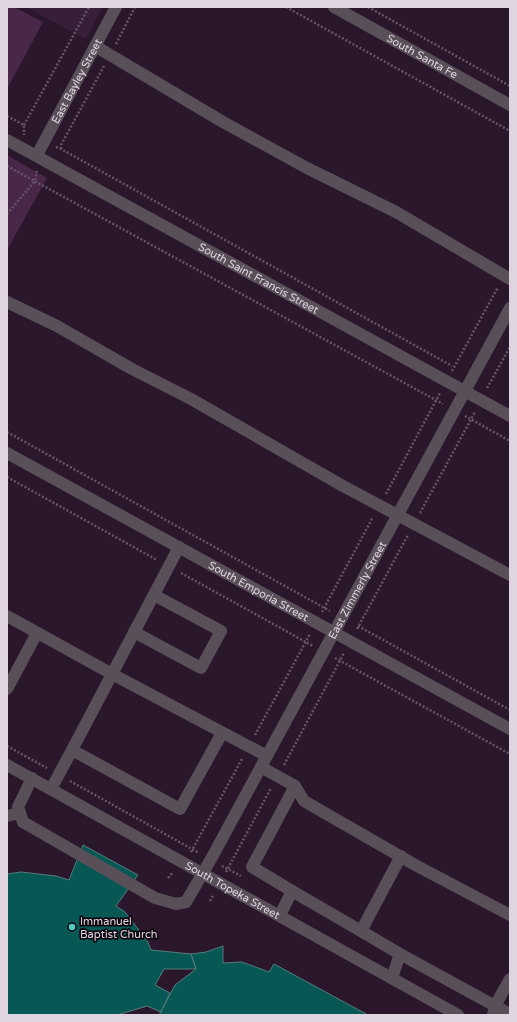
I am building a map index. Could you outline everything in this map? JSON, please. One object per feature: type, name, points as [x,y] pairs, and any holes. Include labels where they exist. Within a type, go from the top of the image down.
[{"type":"street","name":"East Bayley Street","points":[[37,155],[116,7]]},
{"type":"street","name":"South Santa Fe","points":[[334,7],[510,105]]},
{"type":"street","points":[[95,46],[223,122],[308,168],[396,212],[507,278]]},
{"type":"street","name":"South Saint Francis Street","points":[[7,140],[37,155],[510,416]]},
{"type":"street","points":[[7,302],[57,326],[132,369],[191,399],[379,505],[510,574]]},
{"type":"street","name":"East Zimmerly Street","points":[[20,813],[24,822],[155,898],[176,904],[186,902],[204,873],[510,308]]},
{"type":"street","name":"South Emporia Street","points":[[7,453],[510,729]]},
{"type":"street","points":[[51,789],[179,547]]},
{"type":"street","points":[[134,632],[201,668],[221,631],[154,595]]},
{"type":"street","points":[[7,616],[249,747],[278,776],[295,786],[304,801],[510,915]]},
{"type":"street","points":[[7,689],[37,633]]},
{"type":"street","points":[[72,750],[180,809],[222,733]]},
{"type":"street","name":"South Topeka Street","points":[[7,765],[183,861],[458,1015]]},
{"type":"street","points":[[7,816],[20,813],[18,807],[32,778]]},
{"type":"street","points":[[295,786],[252,867],[494,1010],[510,1014]]},
{"type":"street","points":[[361,931],[401,856]]},
{"type":"street","points":[[280,915],[292,891]]},
{"type":"street","points":[[392,978],[400,954]]},
{"type":"street","points":[[494,1010],[510,979]]},
{"type":"path","points":[[89,7],[24,125],[24,137],[61,148],[494,390]]},
{"type":"path","points":[[61,148],[135,7]]},
{"type":"path","points":[[286,7],[510,131]]},
{"type":"path","points":[[368,7],[510,86]]},
{"type":"path","points":[[7,116],[24,125]]},
{"type":"path","points":[[7,214],[35,182],[37,174],[37,155]]},
{"type":"path","points":[[7,166],[510,441]]},
{"type":"path","points":[[168,878],[193,850],[436,400],[507,278]]},
{"type":"path","points":[[210,901],[510,346]]},
{"type":"path","points":[[7,432],[510,710]]},
{"type":"path","points":[[7,477],[510,754]]},
{"type":"shaded area","points":[[7,7],[14,7],[43,22],[7,89]]},
{"type":"shaded area","points":[[25,7],[103,7],[86,39]]},
{"type":"shaded area","points":[[7,155],[47,178],[7,250]]},
{"type":"building","name":"Immanuel Baptist Church","points":[[83,845],[138,875],[116,906],[125,912],[148,942],[151,950],[191,954],[196,969],[164,969],[155,985],[170,993],[161,1012],[147,1006],[117,1015],[7,1015],[7,874],[21,872],[56,876],[69,880]]},
{"type":"building","points":[[223,946],[223,963],[242,962],[269,972],[274,964],[368,1015],[159,1015],[175,985],[196,969],[191,954],[206,952]]},
{"type":"place","name":"Immanuel Baptist Church","points":[[72,927]]}]
